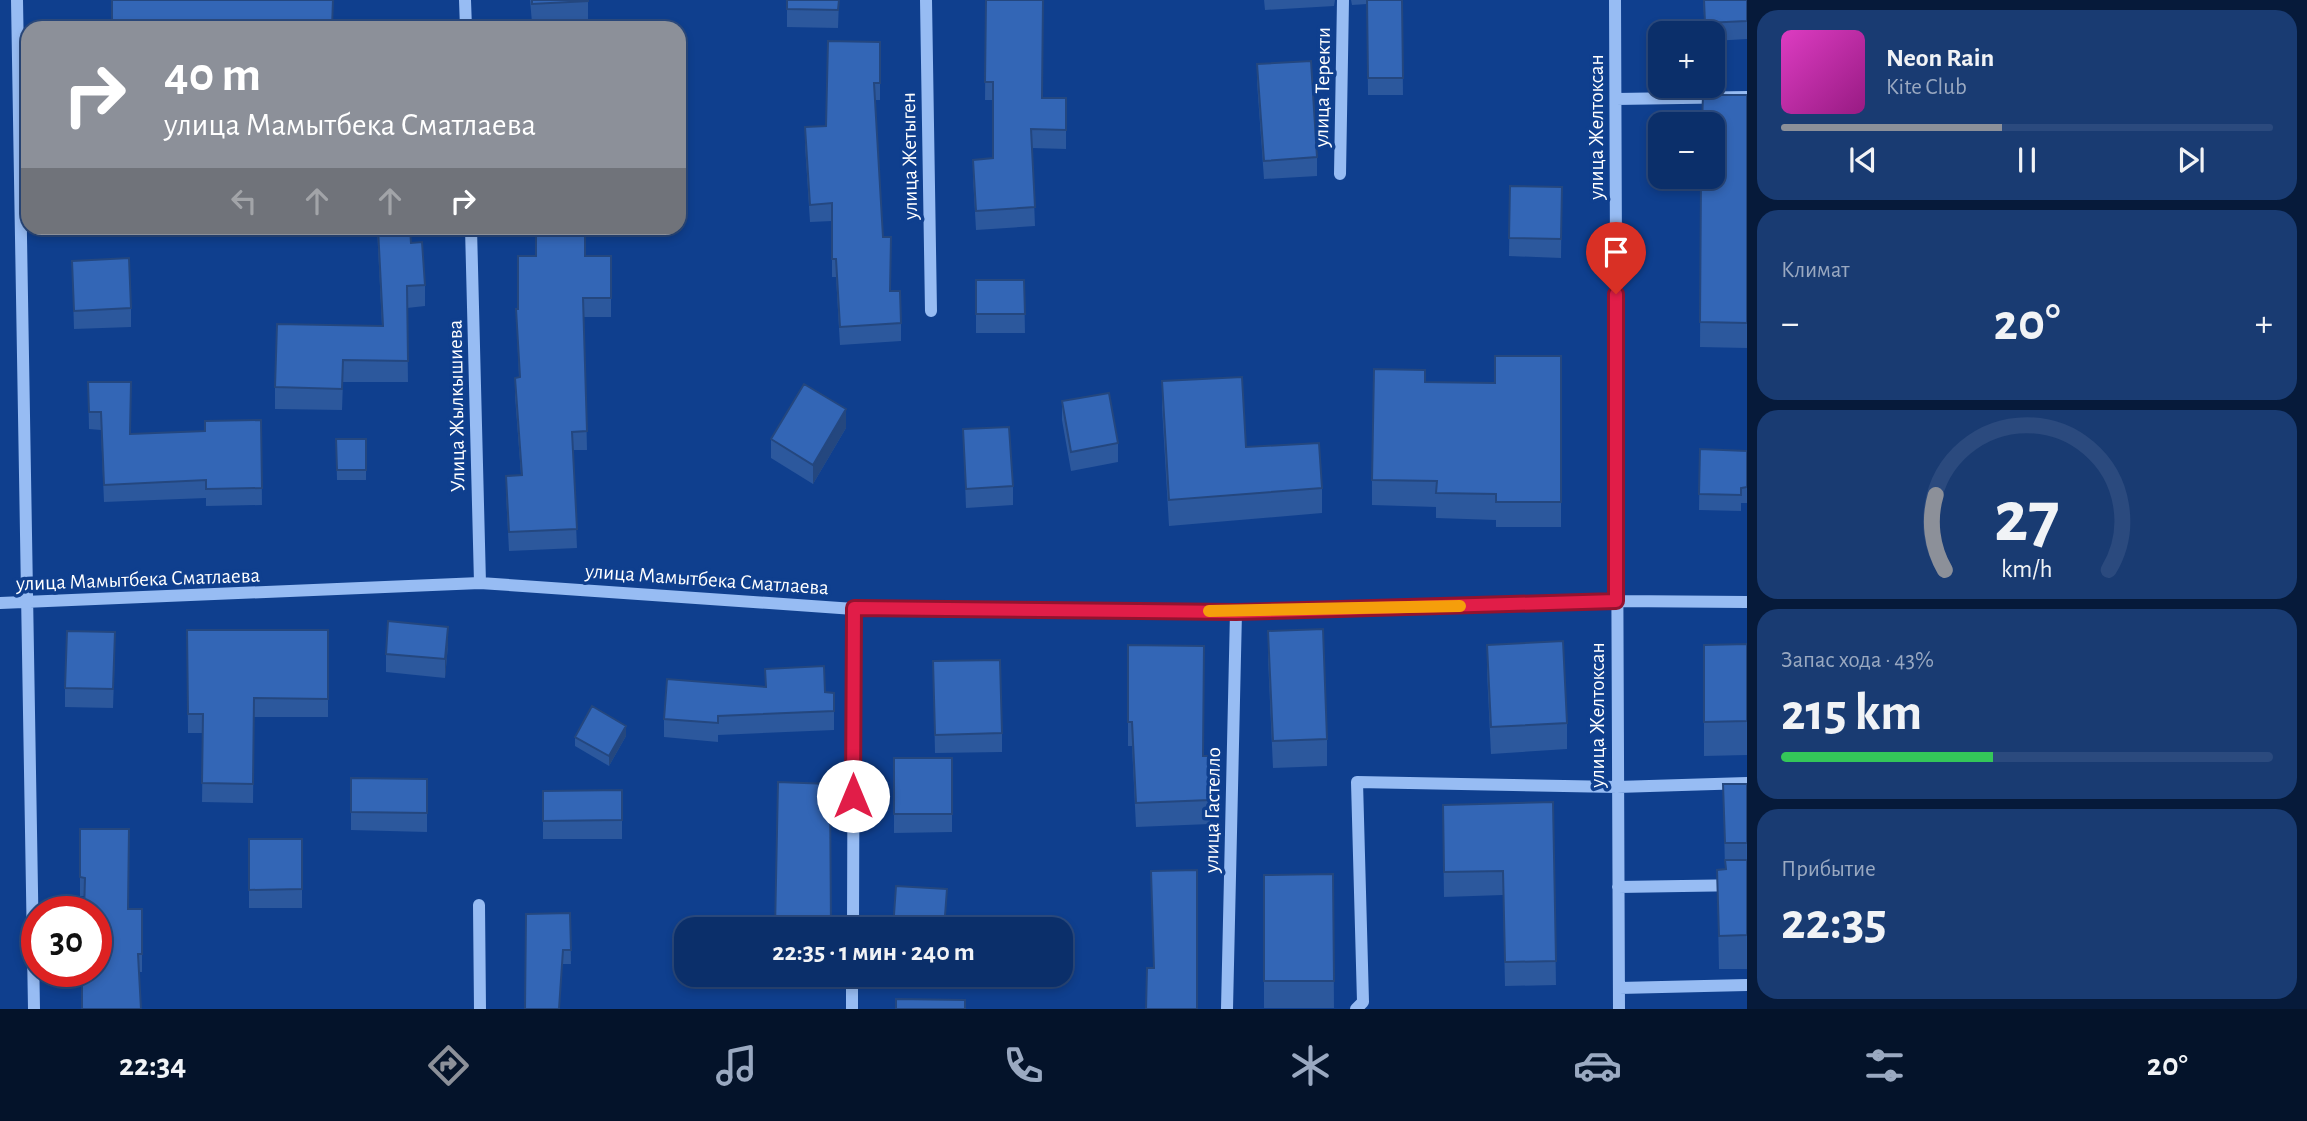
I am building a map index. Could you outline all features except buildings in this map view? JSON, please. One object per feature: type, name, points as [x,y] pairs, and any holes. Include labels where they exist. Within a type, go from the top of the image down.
[{"type":"street","points":[[17,0],[21,220]]},
{"type":"street","points":[[465,0],[466,21]]},
{"type":"street","name":"улица Жетыген","points":[[926,0],[931,311]]},
{"type":"street","name":"улица Теректи","points":[[1340,174],[1343,0]]},
{"type":"street","name":"улица Желтоксан","points":[[1615,0],[1619,1009]]},
{"type":"street","points":[[1616,99],[1747,97]]},
{"type":"street","points":[[21,235],[34,1009]]},
{"type":"street","name":"Улица Жылкышиева","points":[[471,235],[480,583]]},
{"type":"street","name":"улица Мамытбека Сматлаева","points":[[0,603],[28,604],[480,583],[854,608],[1236,612],[1616,601],[1747,602]]},
{"type":"street","points":[[853,917],[854,608]]},
{"type":"street","name":"улица Гастелло","points":[[1227,1009],[1236,612]]},
{"type":"street","points":[[1356,1009],[1363,1002],[1357,782],[1617,787],[1747,783]]},
{"type":"street","points":[[1618,887],[1747,885]]},
{"type":"street","points":[[479,905],[480,1009]]},
{"type":"street","points":[[1619,988],[1747,985]]},
{"type":"street","points":[[852,987],[852,1009]]},
{"type":"slow traffic","points":[[1209,611],[1460,606]]},
{"type":"route","points":[[853,796],[854,608],[1236,612],[1616,601],[1616,294]]}]
